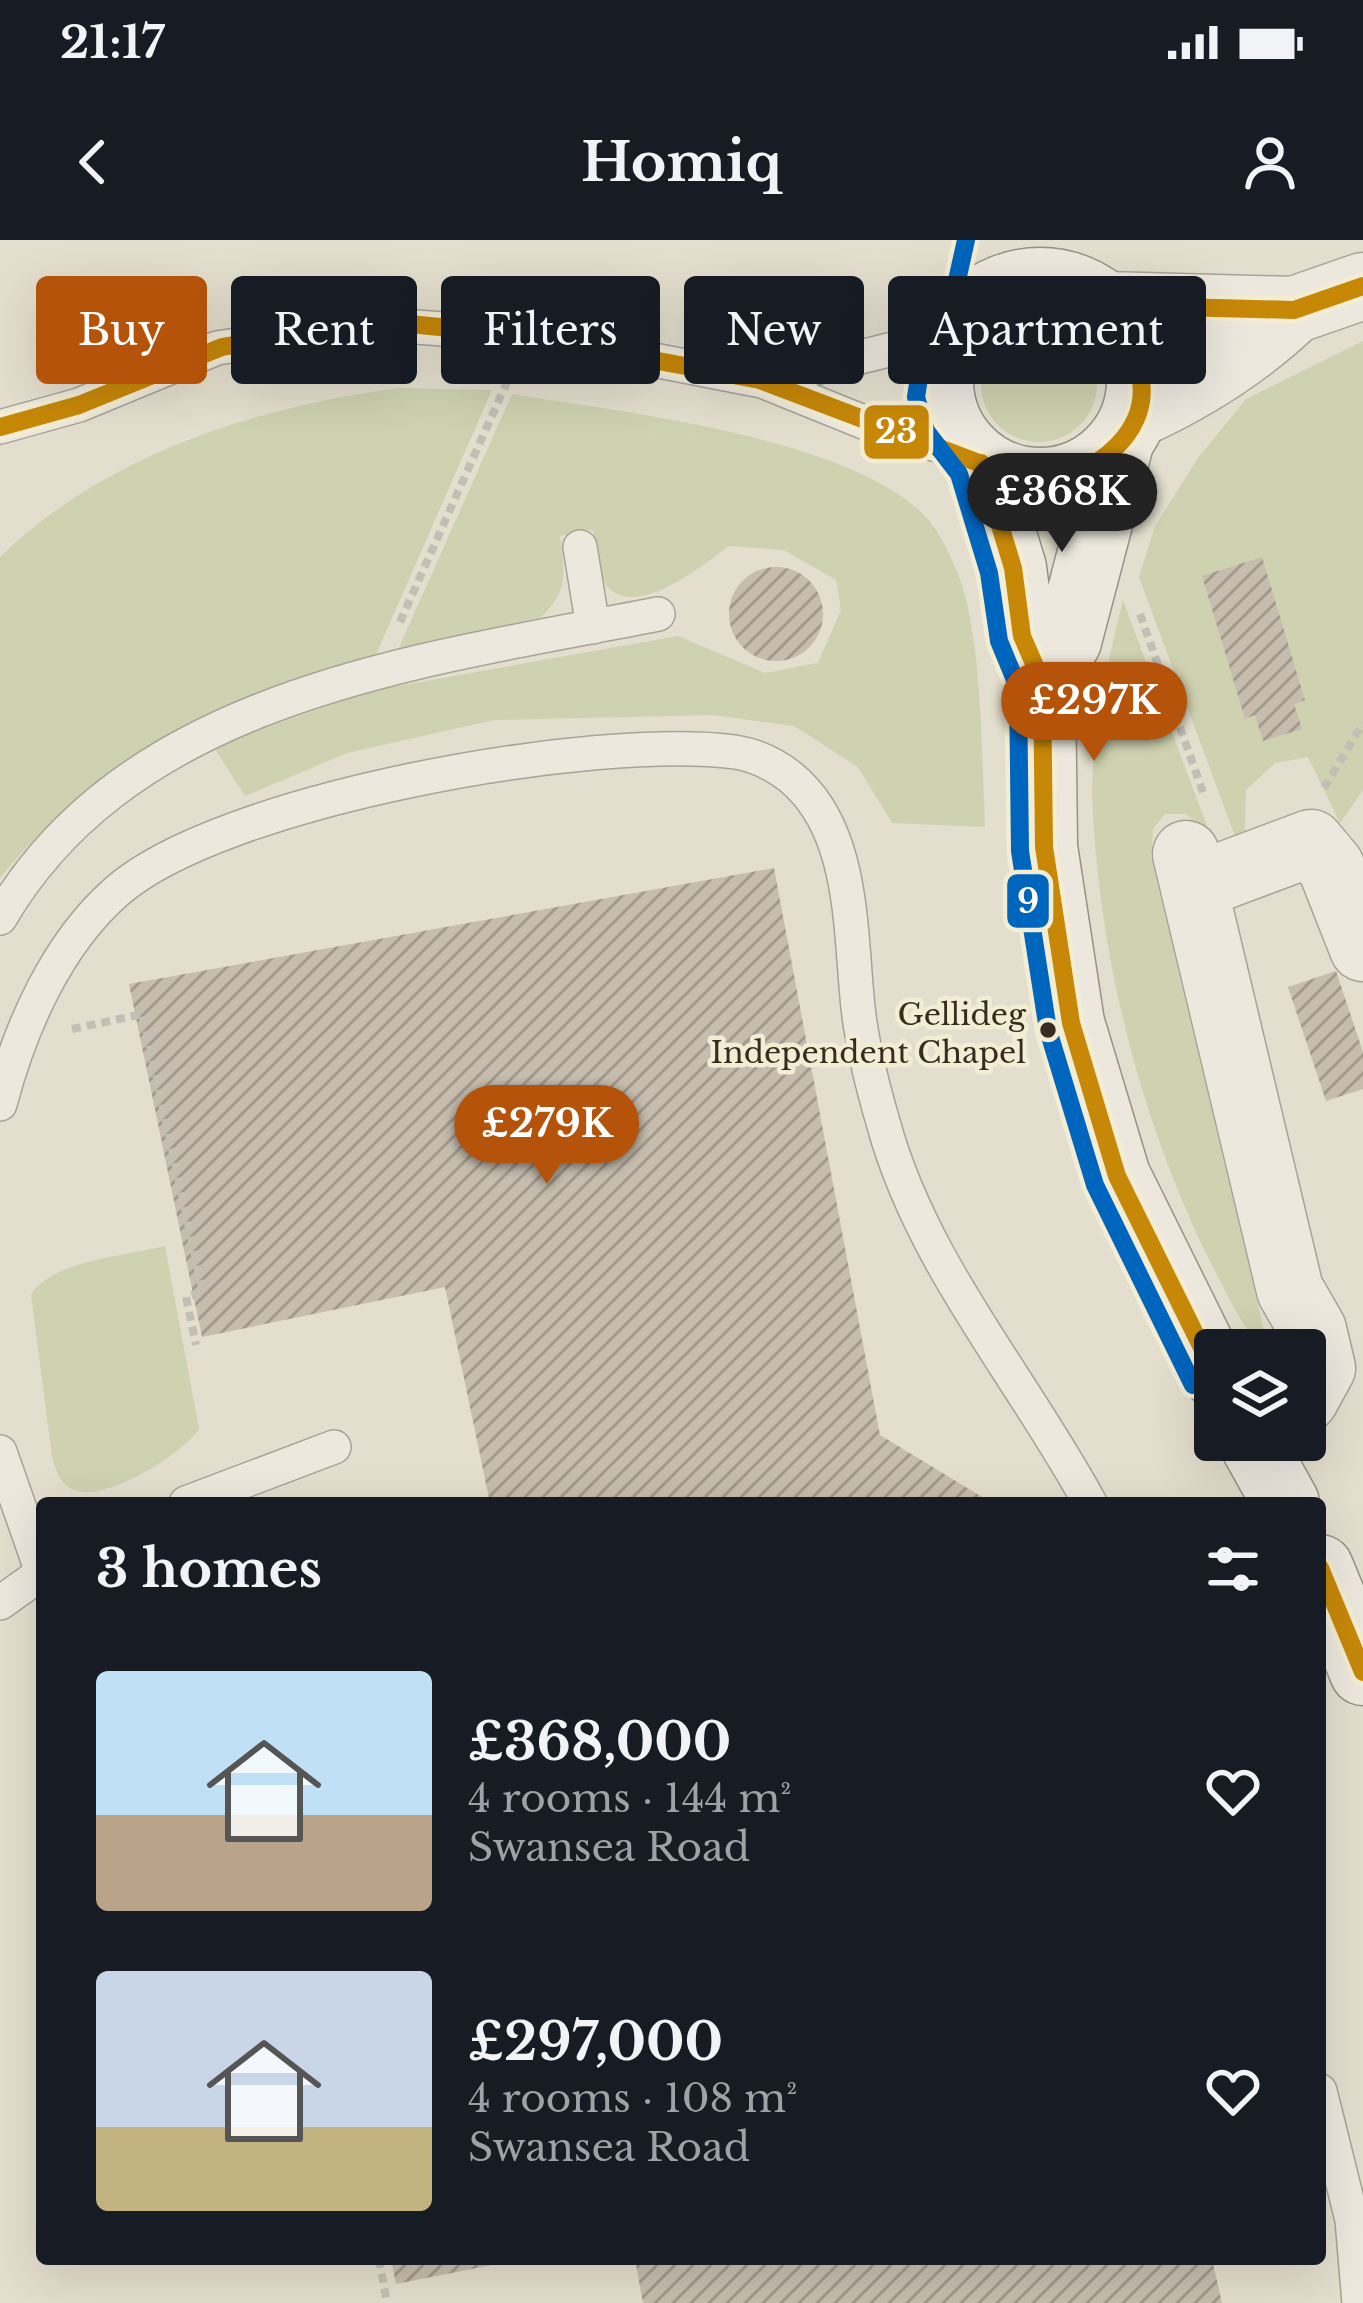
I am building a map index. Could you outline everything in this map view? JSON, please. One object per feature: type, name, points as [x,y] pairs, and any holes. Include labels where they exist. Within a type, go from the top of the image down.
[{"type":"street","points":[[978,276],[991,240]]},
{"type":"street","points":[[975,458],[1009,477],[1040,482],[1070,478],[1098,464],[1128,428],[1262,341],[1294,310],[1363,286]]},
{"type":"street","points":[[1206,296],[1294,310]]},
{"type":"street","points":[[943,384],[940,393],[946,420],[975,458],[1012,568],[1022,636],[1042,682],[1044,847],[1071,1023],[1117,1176],[1194,1332]]},
{"type":"street","points":[[1042,682],[1068,641],[1128,428],[1134,384]]},
{"type":"street","points":[[1312,1329],[1290,1290],[1205,871],[1311,843],[1330,867],[1363,948]]},
{"type":"street","points":[[1263,1461],[1283,1497]]},
{"type":"street","points":[[1326,1583],[1363,1672]]},
{"type":"lane","points":[[0,427],[79,405],[217,348],[375,324],[525,335],[684,366]]},
{"type":"lane","points":[[769,384],[898,436],[975,458]]},
{"type":"lane","points":[[580,547],[593,627]]},
{"type":"lane","points":[[0,918],[29,867],[71,821],[124,783],[258,711],[390,668],[658,614]]},
{"type":"lane","points":[[0,1104],[11,1063],[44,989],[81,928],[118,889],[169,860],[242,829],[340,797],[463,767],[650,751],[737,752],[778,767],[825,817],[846,897],[871,1074],[905,1186],[932,1246],[1086,1497]]},
{"type":"lane","points":[[202,1497],[334,1448]]},
{"type":"lane","points":[[0,1452],[36,1555]]},
{"type":"lane","points":[[0,1603],[36,1576]]},
{"type":"lane","points":[[1326,2115],[1352,2220],[1359,2303]]},
{"type":"path","points":[[390,668],[386,653],[506,384]]},
{"type":"path","points":[[1139,610],[1205,871]]},
{"type":"path","points":[[1311,843],[1325,784],[1363,723]]},
{"type":"path","points":[[71,1029],[143,1014],[203,1292],[186,1297],[196,1345]]},
{"type":"path","points":[[380,2265],[387,2303]]},
{"type":"green space","points":[[1363,341],[1363,790],[1340,823],[1308,757],[1275,763],[1246,790],[1245,833],[1236,839],[1139,577],[1155,526],[1198,458],[1246,399]]},
{"type":"green space","points":[[981,384],[1097,384],[1092,406],[1080,425],[1061,437],[1039,442],[1017,437],[998,425]]},
{"type":"green space","points":[[399,388],[492,390],[375,657],[266,692],[169,736],[81,796],[0,878],[0,557],[87,490],[186,441],[291,408]]},
{"type":"green space","points":[[512,394],[668,419],[784,446],[883,485],[920,511],[947,549],[966,599],[979,698],[985,827],[892,823],[858,767],[794,726],[712,715],[494,720],[347,753],[245,796],[213,746],[370,691],[678,636],[765,673],[818,663],[841,610],[836,580],[784,550],[729,546],[664,588],[627,597],[612,591],[601,576],[593,530],[560,536],[561,589],[541,617],[397,652]]},
{"type":"green space","points":[[1123,600],[1211,837],[1186,814],[1165,814],[1153,829],[1151,857],[1264,1329],[1247,1329],[1193,1226],[1143,1093],[1125,1025],[1099,886],[1093,816],[1093,761]]},
{"type":"green space","points":[[165,1246],[199,1429],[160,1463],[121,1484],[85,1492],[72,1489],[61,1479],[52,1457],[31,1294],[73,1267]]},
{"type":"building","points":[[1262,557],[1305,700],[1294,704],[1302,729],[1263,741],[1255,715],[1245,719],[1202,576]]},
{"type":"building","points":[[776,567],[809,581],[823,614],[809,647],[776,661],[743,647],[729,614],[743,581]]},
{"type":"building","points":[[774,868],[880,1435],[982,1497],[489,1497],[445,1287],[202,1337],[129,984]]},
{"type":"building","points":[[1336,971],[1363,1052],[1363,1089],[1326,1101],[1288,987]]},
{"type":"building","points":[[392,2265],[493,2265],[396,2284]]},
{"type":"building","points":[[636,2265],[1213,2265],[1222,2303],[643,2303]]},
{"type":"transit line","name":"9","points":[[966,240],[954,294],[927,327],[916,397],[926,431],[959,474],[989,573],[999,641],[1018,687],[1020,851],[1048,1030],[1095,1185],[1193,1385]]},
{"type":"transit line","name":"23","points":[[1206,308],[1294,310],[1363,286]]},
{"type":"transit line","name":"23","points":[[0,427],[79,405],[222,347],[336,327],[410,324],[519,335],[760,380],[1026,481],[1069,475],[1108,454],[1136,419],[1140,384]]},
{"type":"transit line","name":"23","points":[[981,463],[1013,568],[1022,636],[1042,682],[1044,847],[1071,1023],[1117,1176],[1194,1332]]},
{"type":"transit line","name":"23","points":[[1326,1583],[1363,1672]]},
{"type":"place","name":"Gellideg Independent Chapel","points":[[1048,1030]]}]
